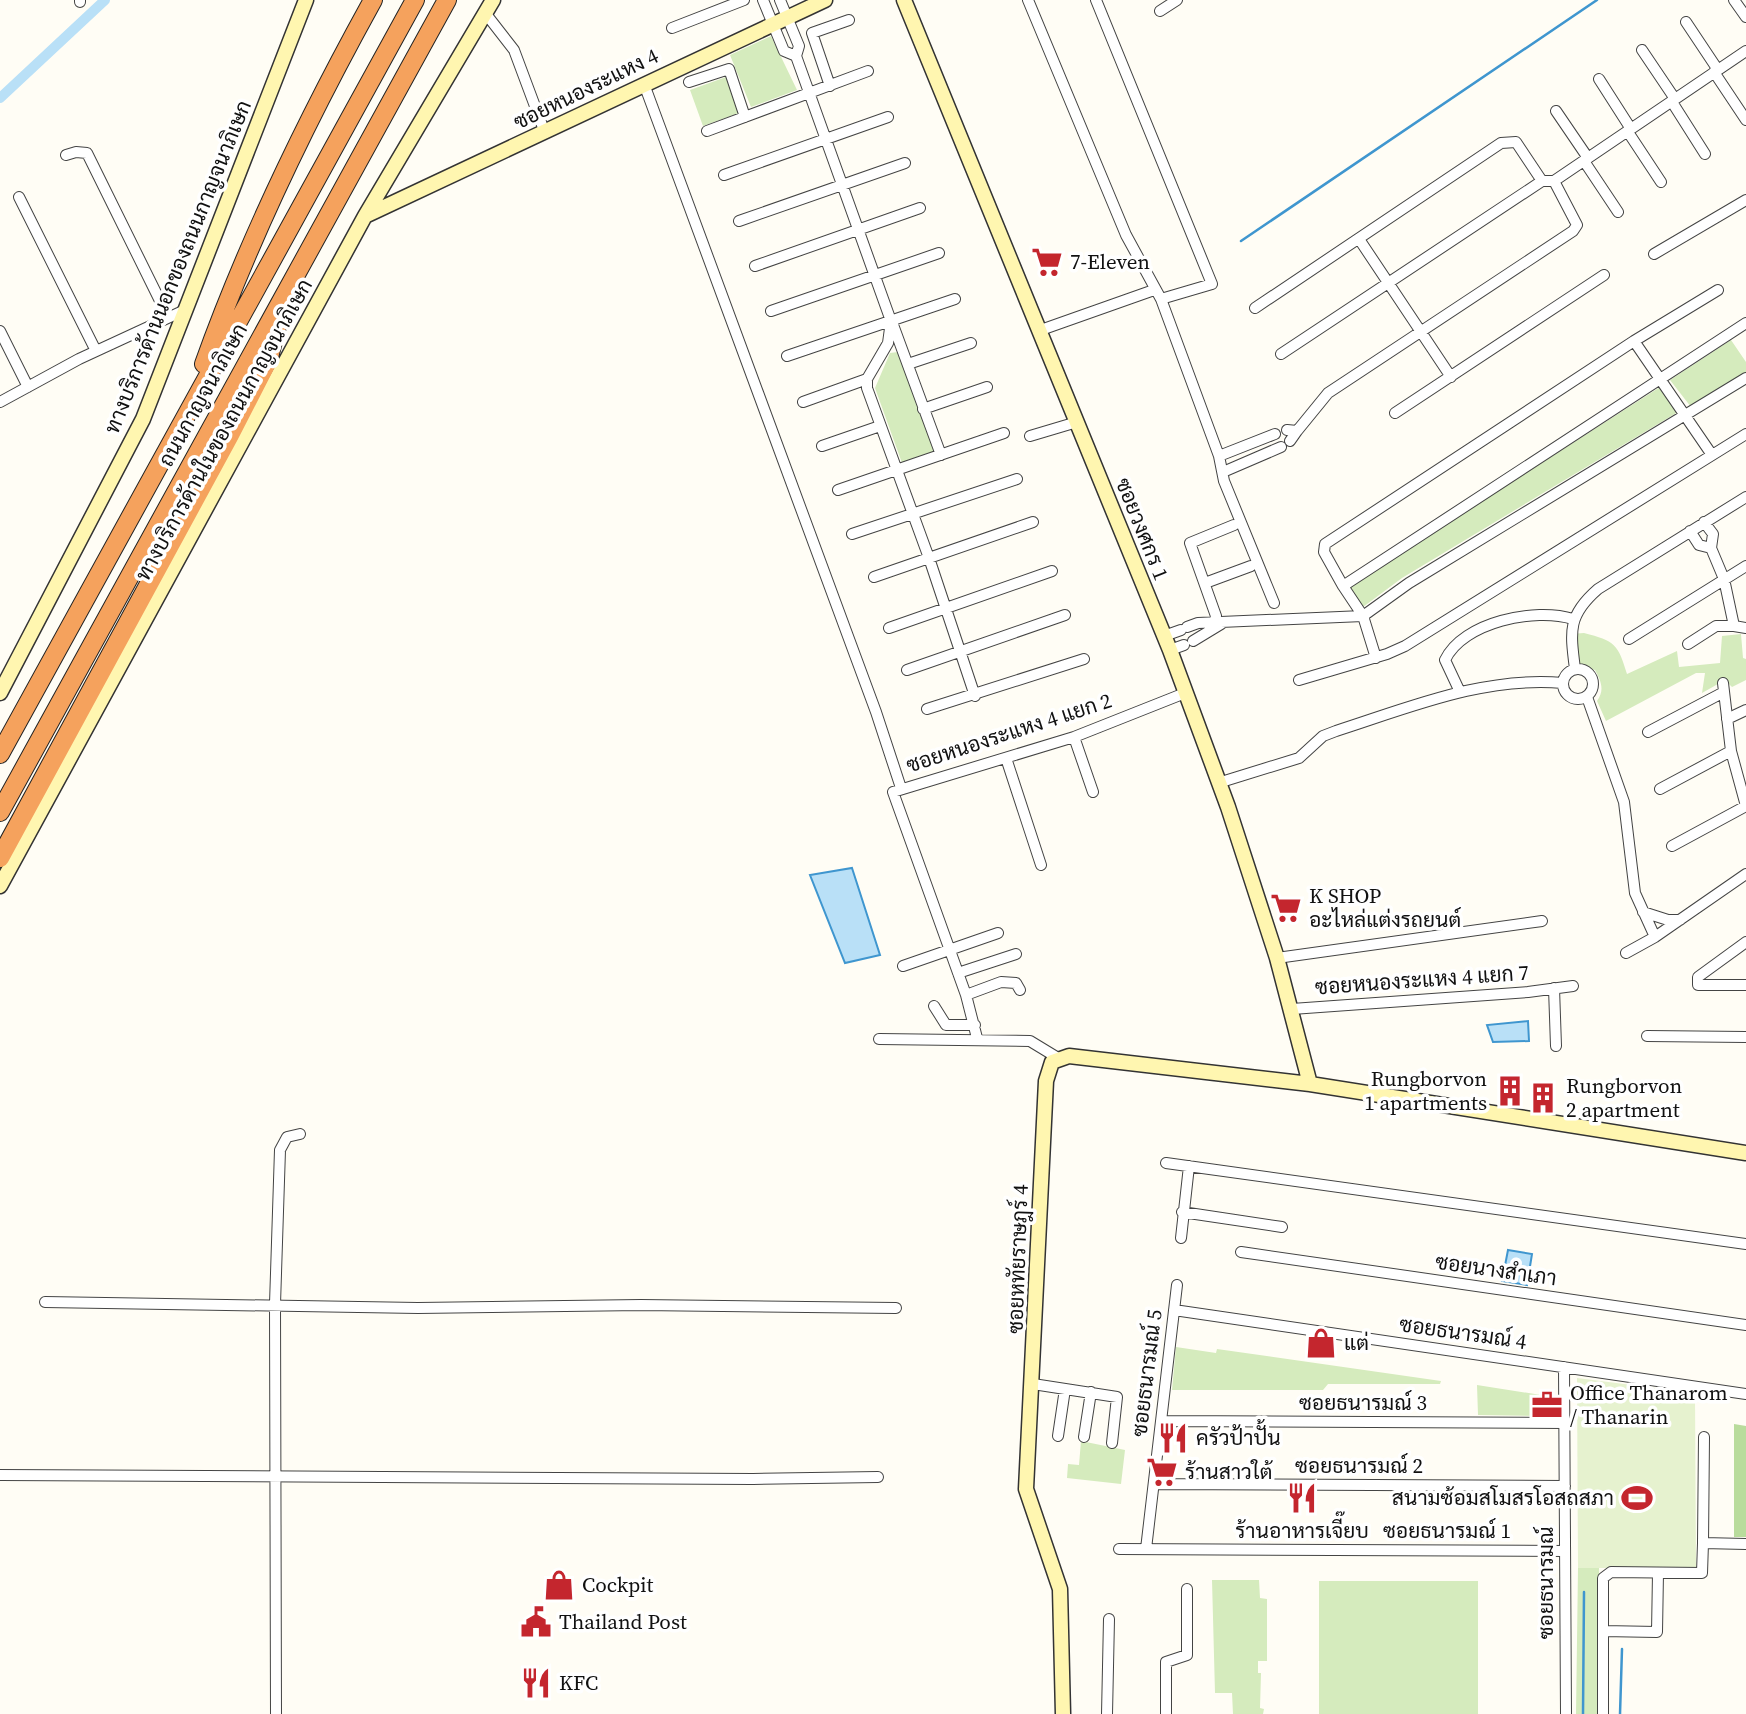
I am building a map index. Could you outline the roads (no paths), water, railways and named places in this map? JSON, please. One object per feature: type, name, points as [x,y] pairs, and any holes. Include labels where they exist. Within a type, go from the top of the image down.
[{"type":"highway","points":[[186,414],[223,310],[334,70],[373,0]]},
{"type":"highway","name":"ถนนกาญจนาภิเษก","points":[[0,754],[415,0]]},
{"type":"highway","name":"ถนนกาญจนาภิเษก","points":[[0,812],[447,0]]},
{"type":"highway","points":[[0,858],[268,361],[279,328],[285,293]]},
{"type":"highway","points":[[60,704],[120,637]]},
{"type":"street","name":"ทางบริการด้านนอกของถนนกาญจนาภิเษก","points":[[0,692],[139,429],[306,0]]},
{"type":"street","name":"ทางบริการด้านในของถนนกาญจนาภิเษก","points":[[0,886],[366,216],[493,0]]},
{"type":"street","points":[[672,28],[744,0]]},
{"type":"street","points":[[763,0],[771,25],[784,51],[796,56]]},
{"type":"street","points":[[780,0],[799,46],[796,56],[941,455]]},
{"type":"street","name":"ซอยหนองระแหง 4","points":[[366,216],[825,0]]},
{"type":"street","name":"ซอยวงศกร 1","points":[[904,0],[964,141],[1038,331],[1178,643],[1185,693],[1219,783],[1277,958],[1310,1084]]},
{"type":"street","points":[[1028,0],[1126,234],[1161,299],[1219,456],[1224,481],[1273,603]]},
{"type":"street","points":[[1096,0],[1212,284],[1161,299]]},
{"type":"street","points":[[1160,11],[1177,0]]},
{"type":"street","points":[[1734,0],[1746,17]]},
{"type":"street","points":[[486,14],[514,50],[545,134]]},
{"type":"street","points":[[830,86],[812,33],[849,20]]},
{"type":"street","points":[[1686,22],[1746,120]]},
{"type":"street","points":[[1642,50],[1705,154]]},
{"type":"street","points":[[1281,354],[1542,181],[1555,181],[1746,51]]},
{"type":"street","points":[[689,82],[729,69],[745,117]]},
{"type":"street","points":[[707,131],[868,71]]},
{"type":"street","points":[[1599,79],[1661,182]]},
{"type":"street","points":[[644,84],[876,712],[901,788]]},
{"type":"street","points":[[1556,111],[1618,212]]},
{"type":"street","points":[[724,175],[888,117]]},
{"type":"street","points":[[1255,308],[1508,141],[1516,142],[1542,181]]},
{"type":"street","points":[[66,155],[83,151],[87,153],[168,317]]},
{"type":"street","points":[[739,221],[905,163]]},
{"type":"street","points":[[1223,471],[1289,437],[1322,398],[1420,330],[1573,231],[1577,225],[1576,217],[1555,181]]},
{"type":"street","points":[[19,197],[96,351]]},
{"type":"street","points":[[1654,254],[1746,201]]},
{"type":"street","points":[[755,266],[920,208]]},
{"type":"street","points":[[1359,239],[1451,377]]},
{"type":"street","points":[[771,311],[939,253]]},
{"type":"street","points":[[1395,413],[1604,275]]},
{"type":"street","points":[[1038,331],[1154,290]]},
{"type":"street","points":[[1376,658],[1363,616],[1324,552],[1325,544],[1634,341],[1718,290]]},
{"type":"street","points":[[787,356],[955,299]]},
{"type":"street","points":[[0,402],[96,351],[185,310]]},
{"type":"street","points":[[891,321],[888,343],[867,379],[867,388],[929,558],[975,696]]},
{"type":"street","points":[[1343,586],[1746,323]]},
{"type":"street","points":[[0,331],[27,387]]},
{"type":"street","points":[[1634,341],[1712,455]]},
{"type":"street","points":[[908,364],[971,343]]},
{"type":"street","points":[[1178,643],[1184,629],[1198,623],[1363,616],[1409,583],[1746,378]]},
{"type":"street","points":[[803,402],[867,379]]},
{"type":"street","points":[[923,409],[987,387]]},
{"type":"street","points":[[1030,436],[1077,422]]},
{"type":"street","points":[[822,446],[880,426]]},
{"type":"street","points":[[838,490],[1004,433]]},
{"type":"street","points":[[1219,456],[1275,434]]},
{"type":"street","points":[[1299,680],[1376,658],[1405,646],[1746,434]]},
{"type":"street","points":[[852,534],[1017,479]]},
{"type":"street","points":[[1575,669],[1573,619],[1583,602],[1598,589],[1746,497]]},
{"type":"street","points":[[874,577],[1033,522]]},
{"type":"street","points":[[1704,522],[1713,534],[1711,548],[1724,579],[1734,626]]},
{"type":"street","points":[[1217,624],[1190,543],[1234,525]]},
{"type":"street","points":[[1690,531],[1699,545],[1711,548]]},
{"type":"street","points":[[1205,583],[1251,566]]},
{"type":"street","points":[[1629,639],[1746,566]]},
{"type":"street","points":[[889,628],[1052,571]]},
{"type":"street","points":[[1460,692],[1445,660],[1450,650],[1465,640],[1506,618],[1526,614],[1554,613],[1573,619]]},
{"type":"street","points":[[908,670],[1065,615]]},
{"type":"street","points":[[1178,643],[1217,624]]},
{"type":"street","points":[[1688,644],[1716,626],[1746,628]]},
{"type":"street","points":[[927,709],[975,696],[1084,659]]},
{"type":"street","points":[[1575,669],[1585,670],[1592,678],[1593,688],[1587,697],[1573,699],[1565,693],[1563,683],[1566,674],[1575,669]]},
{"type":"street","points":[[1219,783],[1299,758],[1323,736],[1336,731],[1460,692],[1526,680],[1563,683]]},
{"type":"street","points":[[1648,732],[1723,687],[1731,751],[1742,775],[1746,806],[1672,846]]},
{"type":"street","name":"ซอยหนองระแหง 4 แยก 2","points":[[977,1038],[966,995],[893,800],[893,792],[1074,737],[1185,693]]},
{"type":"street","points":[[1587,697],[1624,802],[1634,893],[1655,937]]},
{"type":"street","points":[[1727,719],[1746,710]]},
{"type":"street","points":[[1074,737],[1093,792]]},
{"type":"street","points":[[1660,789],[1731,751]]},
{"type":"street","points":[[1006,758],[1041,864]]},
{"type":"street","points":[[1626,953],[1655,937],[1746,874]]},
{"type":"street","points":[[1643,912],[1668,920],[1680,919]]},
{"type":"street","points":[[1277,958],[1542,921]]},
{"type":"street","points":[[904,966],[998,933]]},
{"type":"street","points":[[1746,942],[1698,977],[1698,985],[1746,985]]},
{"type":"street","points":[[958,973],[1016,954]]},
{"type":"street","points":[[966,995],[1001,982],[1016,984],[1020,990]]},
{"type":"street","name":"ซอยหนองระแหง 4 แยก 7","points":[[1292,1009],[1573,986]]},
{"type":"street","name":"ซอยหนองระแหง 4 แยก 7","points":[[1555,988],[1556,1046]]},
{"type":"street","points":[[933,1006],[946,1025],[975,1025]]},
{"type":"street","points":[[1647,1036],[1746,1037]]},
{"type":"street","points":[[879,1039],[977,1038],[1031,1041],[1058,1058],[1069,1056],[1310,1084],[1746,1153]]},
{"type":"street","name":"ซอยหทัยราษฎร์ 4","points":[[1058,1058],[1052,1062],[1046,1081],[1026,1489],[1060,1589],[1063,1714]]},
{"type":"street","points":[[276,1714],[275,1304],[280,1150],[287,1137],[300,1134]]},
{"type":"street","points":[[1167,1163],[1746,1244]]},
{"type":"street","points":[[1181,1238],[1189,1166]]},
{"type":"street","points":[[1182,1212],[1282,1227]]},
{"type":"street","name":"ซอยนางสำเภา","points":[[1241,1252],[1746,1325]]},
{"type":"street","name":"ซอยธนารมณ์ 5","points":[[1146,1549],[1177,1285]]},
{"type":"street","points":[[45,1302],[418,1308],[668,1305],[896,1308]]},
{"type":"street","name":"ซอยธนารมณ์ 4","points":[[1174,1310],[1746,1394]]},
{"type":"street","name":"ซอยธนารมณ์","points":[[1564,1367],[1566,1714]]},
{"type":"street","points":[[1033,1384],[1117,1398],[1112,1443]]},
{"type":"street","points":[[1058,1436],[1065,1389]]},
{"type":"street","points":[[1084,1437],[1091,1392]]},
{"type":"street","name":"ซอยธนารมณ์ 3","points":[[1161,1421],[1565,1423]]},
{"type":"street","points":[[1603,1714],[1603,1578],[1611,1572],[1702,1573],[1704,1437]]},
{"type":"street","points":[[0,1475],[752,1479],[878,1477]]},
{"type":"street","name":"ซอยธนารมณ์ 2","points":[[1154,1484],[1565,1486]]},
{"type":"street","points":[[1703,1543],[1746,1544]]},
{"type":"street","name":"ซอยธนารมณ์ 1","points":[[1119,1549],[1565,1551]]},
{"type":"street","points":[[1603,1631],[1657,1632],[1658,1573]]},
{"type":"street","points":[[1166,1714],[1166,1662],[1187,1655],[1187,1589]]},
{"type":"street","points":[[1107,1714],[1109,1619]]},
{"type":"water","points":[[852,868],[880,955],[845,963],[810,875]]},
{"type":"water","points":[[1528,1021],[1529,1041],[1493,1042],[1487,1025]]},
{"type":"water","points":[[1508,1250],[1532,1254],[1527,1285],[1502,1281]]},
{"type":"waterway","points":[[0,98],[105,0]]},
{"type":"waterway","points":[[1241,241],[1597,0]]},
{"type":"waterway","points":[[1583,1714],[1584,1592]]},
{"type":"waterway","points":[[1620,1714],[1622,1649]]},
{"type":"place","name":"7-Eleven","points":[[1047,262]]},
{"type":"place","name":"K SHOP อะไหล่แต่งรถยนต์","points":[[1286,908]]},
{"type":"place","name":"Rungborvon 1 apartments","points":[[1510,1091]]},
{"type":"place","name":"Rungborvon 2 apartment","points":[[1543,1098]]},
{"type":"place","name":"แต่","points":[[1321,1343]]},
{"type":"place","name":"Office Thanarom / Thanarin","points":[[1547,1405]]},
{"type":"place","name":"ครัวป้าปั้น","points":[[1173,1438]]},
{"type":"place","name":"ร้านสาวใต้","points":[[1162,1472]]},
{"type":"place","name":"ร้านอาหารเจี๊ยบ","points":[[1302,1498]]},
{"type":"place","name":"สนามซ้อมสโมสรโอสถสภา","points":[[1637,1498]]},
{"type":"place","name":"Cockpit","points":[[559,1585]]},
{"type":"place","name":"Thailand Post","points":[[536,1622]]},
{"type":"place","name":"KFC","points":[[536,1683]]}]
